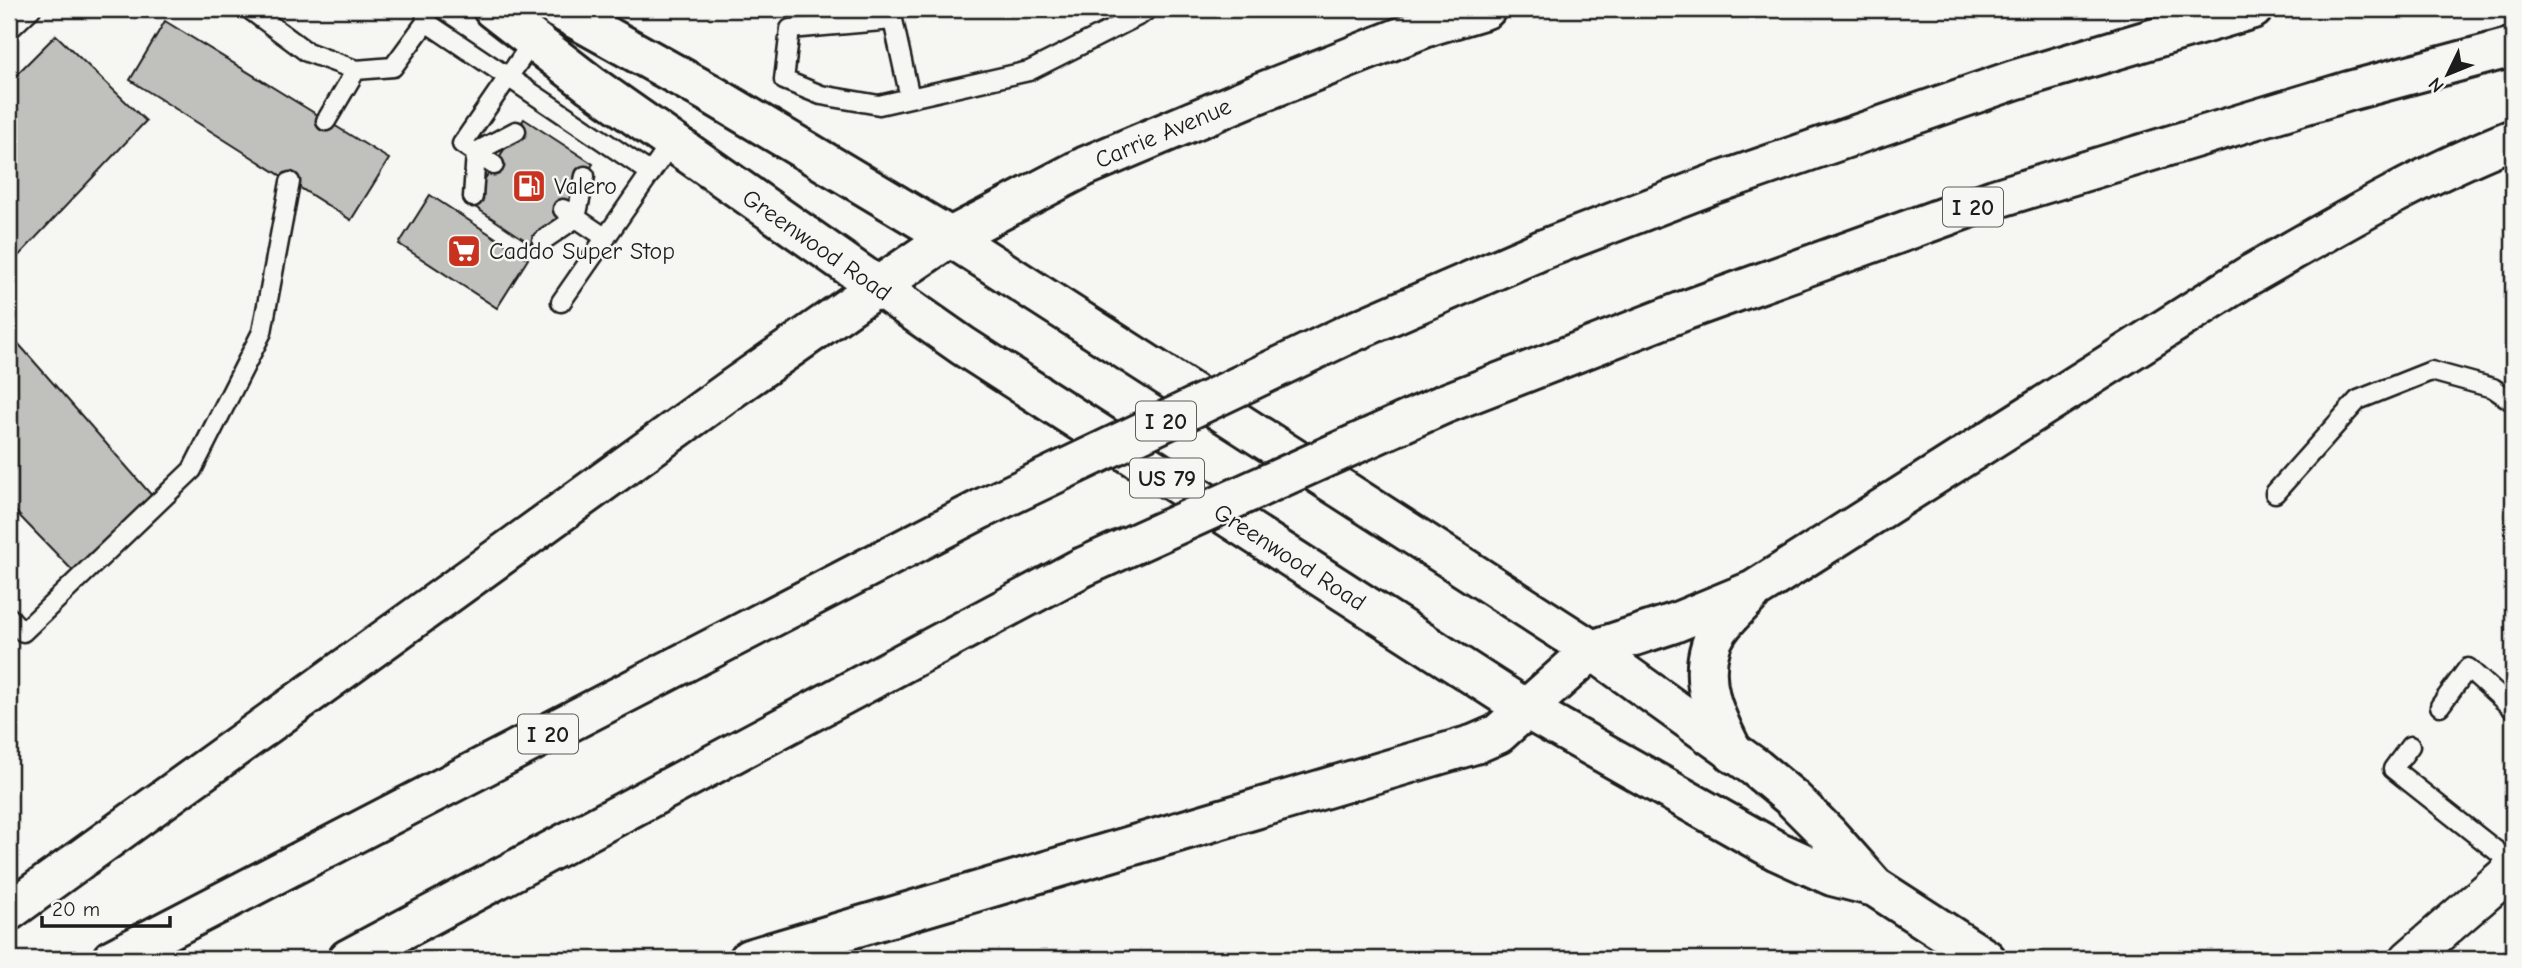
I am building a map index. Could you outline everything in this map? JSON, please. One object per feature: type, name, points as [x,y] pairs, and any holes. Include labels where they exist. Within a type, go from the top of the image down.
[{"type":"main road","name":"Greenwood Road","points":[[493,9],[672,142],[963,346],[1526,709],[1777,851],[1832,876],[1875,887]]},
{"type":"main road","name":"Greenwood Road","points":[[558,9],[709,93],[950,237],[1592,650],[1792,798],[1875,887],[1986,959]]},
{"type":"main road","name":"Carrie Avenue","points":[[9,911],[733,388],[950,237],[1086,166],[1429,26],[1464,9]]},
{"type":"main road","points":[[1429,26],[1486,9]]},
{"type":"main road","name":"I 20","points":[[112,959],[983,508],[1348,334],[1544,249],[1711,185],[2014,80],[2253,9]]},
{"type":"main road","name":"I 20","points":[[348,959],[1081,568],[1444,404],[1686,310],[1994,199],[2349,91],[2513,47]]},
{"type":"main road","points":[[749,959],[1475,744],[1499,734],[1592,650],[1674,622],[1754,590],[2248,276],[2417,183],[2513,139]]},
{"type":"main road","points":[[1734,754],[1715,716],[1707,688],[1708,667],[1711,645],[1723,625],[1754,590]]},
{"type":"street","points":[[2409,959],[2513,867]]},
{"type":"lane","points":[[9,30],[31,9]]},
{"type":"lane","points":[[249,9],[307,52],[356,70],[393,67],[426,15],[508,77],[651,173]]},
{"type":"lane","points":[[909,98],[893,20],[790,29],[784,80],[821,95],[879,105],[1029,71],[1148,9]]},
{"type":"lane","points":[[494,165],[463,144],[533,41]]},
{"type":"lane","points":[[326,121],[356,70]]},
{"type":"lane","points":[[476,152],[516,131]]},
{"type":"lane","points":[[561,302],[672,142]]},
{"type":"lane","points":[[473,197],[476,152]]},
{"type":"lane","points":[[542,241],[570,213],[585,176]]},
{"type":"lane","points":[[9,617],[23,632],[192,470],[262,332],[290,182]]},
{"type":"lane","points":[[570,213],[606,238]]},
{"type":"lane","points":[[2275,493],[2358,400],[2431,371],[2493,388],[2513,402]]},
{"type":"lane","points":[[2440,706],[2468,668],[2513,709]]},
{"type":"lane","points":[[2410,746],[2393,769],[2513,867]]},
{"type":"building","points":[[165,21],[389,159],[351,220],[130,80]]},
{"type":"building","points":[[56,35],[146,121],[9,266],[9,82]]},
{"type":"building","name":"Valero","points":[[524,119],[593,164],[537,248],[469,203]]},
{"type":"building","name":"Caddo Super Stop","points":[[430,195],[528,259],[497,308],[399,244]]},
{"type":"building","points":[[9,333],[154,498],[75,573],[9,505]]},
{"type":"place","name":"Valero","points":[[529,186]]},
{"type":"place","name":"Caddo Super Stop","points":[[464,251]]}]
